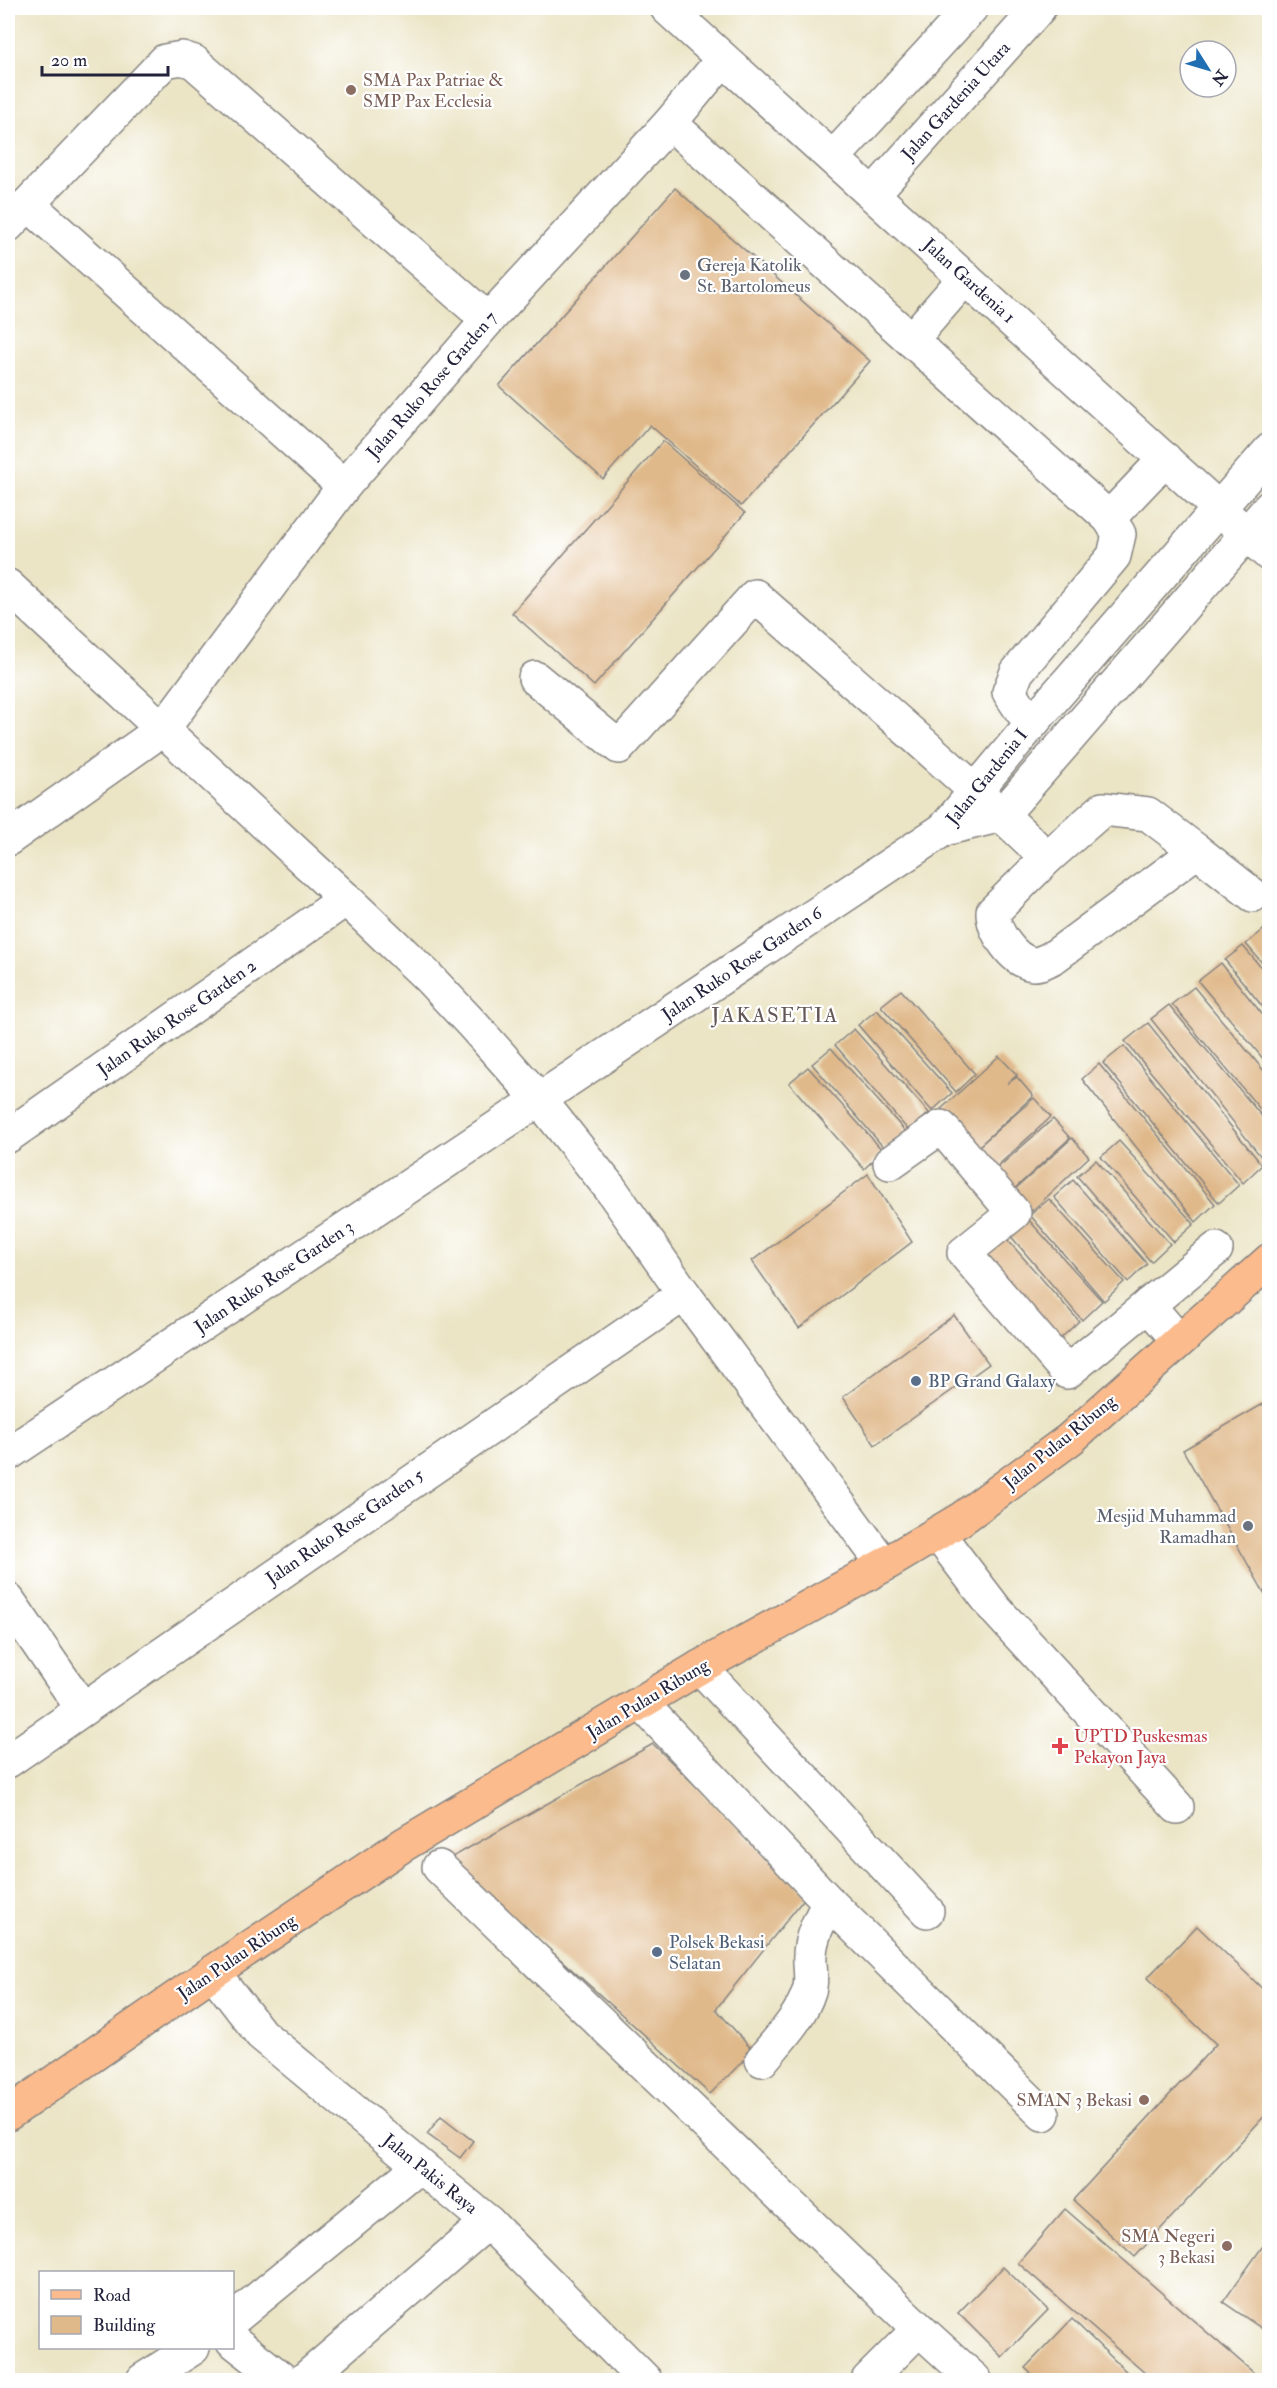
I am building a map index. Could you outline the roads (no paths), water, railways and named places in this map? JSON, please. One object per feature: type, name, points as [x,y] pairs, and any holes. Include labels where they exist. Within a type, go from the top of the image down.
[{"type":"main road","name":"Jalan Pulau Ribung","points":[[8,2114],[213,1972],[403,1845],[700,1667],[938,1534],[1070,1439],[1269,1260]]},
{"type":"street","name":"Jalan Gardenia 1","points":[[667,8],[1258,545]]},
{"type":"street","points":[[833,158],[971,8]]},
{"type":"street","name":"Jalan Gardenia Utara","points":[[873,194],[1039,8]]},
{"type":"street","points":[[344,486],[18,214],[165,62],[182,58],[194,62],[488,320]]},
{"type":"street","name":"Jalan Ruko Rose Garden 7","points":[[8,838],[163,729],[344,486],[488,320],[670,123],[723,59]]},
{"type":"street","points":[[670,123],[1109,518],[1119,534],[1114,556],[1017,672],[1008,692],[1033,722]]},
{"type":"street","points":[[911,340],[965,278]]},
{"type":"street","name":"Jalan Gardenia I","points":[[944,829],[1033,722],[1269,450]]},
{"type":"street","points":[[1109,518],[1165,459]]},
{"type":"street","name":"Jalan Gardenia I","points":[[944,829],[1002,814],[1258,545],[1269,507]]},
{"type":"street","points":[[8,586],[427,976],[539,1099],[610,1188],[684,1294],[884,1565]]},
{"type":"street","points":[[535,678],[619,747],[755,596],[920,743],[976,789],[1047,858]]},
{"type":"street","points":[[1197,851],[1056,956],[1041,963],[1026,962],[1004,943],[995,927],[993,912],[1047,858],[1102,809],[1148,814],[1197,851],[1253,895]]},
{"type":"street","name":"Jalan Ruko Rose Garden 6","points":[[539,1099],[944,829]]},
{"type":"street","name":"Jalan Ruko Rose Garden 2","points":[[8,1136],[346,899]]},
{"type":"street","name":"Jalan Ruko Rose Garden 3","points":[[8,1454],[539,1099]]},
{"type":"street","points":[[890,1163],[941,1127],[1014,1213],[964,1253],[1067,1372],[1216,1249]]},
{"type":"street","name":"Jalan Ruko Rose Garden 5","points":[[8,1761],[684,1294]]},
{"type":"street","points":[[1148,1305],[1179,1341]]},
{"type":"street","points":[[938,1534],[996,1610],[1177,1807]]},
{"type":"street","points":[[8,1600],[82,1708]]},
{"type":"street","points":[[700,1667],[927,1911]]},
{"type":"street","points":[[641,1703],[829,1902],[1043,2114]]},
{"type":"street","points":[[439,1867],[919,2329],[975,2380]]},
{"type":"street","points":[[762,2060],[788,2028],[806,2000],[810,1988],[810,1951],[817,1925],[829,1902]]},
{"type":"street","name":"Jalan Pakis Raya","points":[[213,1972],[261,2034],[488,2222],[645,2380]]},
{"type":"street","points":[[234,2318],[420,2166]]},
{"type":"street","points":[[304,2380],[488,2222]]},
{"type":"street","points":[[868,2380],[919,2329]]},
{"type":"street","points":[[234,2342],[283,2380]]},
{"type":"street","points":[[142,2380],[191,2349]]},
{"type":"place","name":"SMA Pax Patriae & SMP Pax Ecclesia","points":[[351,90]]},
{"type":"place","name":"Gereja Katolik St. Bartolomeus","points":[[685,275]]},
{"type":"place","name":"BP Grand Galaxy","points":[[916,1381]]},
{"type":"place","name":"Mesjid Muhammad Ramadhan","points":[[1248,1526]]},
{"type":"place","name":"UPTD Puskesmas Pekayon Jaya","points":[[1060,1746]]},
{"type":"place","name":"Polsek Bekasi Selatan","points":[[657,1952]]},
{"type":"place","name":"SMAN 3 Bekasi","points":[[1144,2100]]},
{"type":"place","name":"SMA Negeri 3 Bekasi","points":[[1227,2246]]},
{"type":"district","name":"JAKASETIA","points":[[775,1015]]}]
